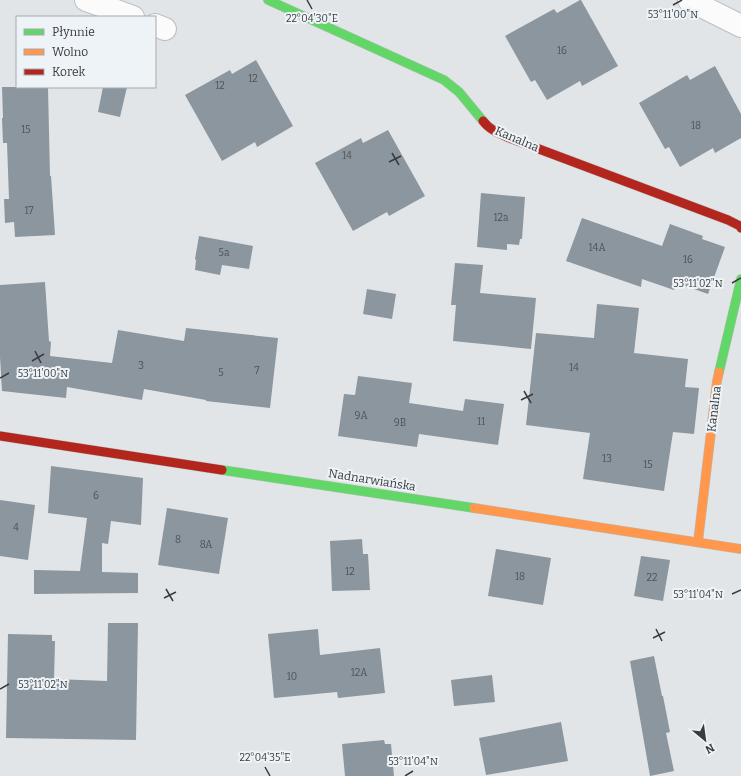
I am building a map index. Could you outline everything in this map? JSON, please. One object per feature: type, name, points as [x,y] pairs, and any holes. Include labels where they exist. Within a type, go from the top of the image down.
[{"type":"street","points":[[86,0],[130,16]]},
{"type":"street","name":"Kanalna","points":[[268,0],[444,80],[459,92],[485,124],[501,134],[728,220],[741,228]]},
{"type":"street","points":[[689,0],[731,14]]},
{"type":"street","name":"Kanalna","points":[[698,542],[717,381],[741,279]]},
{"type":"street","name":"Nadnarwiańska","points":[[0,436],[741,549]]},
{"type":"building","points":[[580,0],[618,66],[582,86],[580,81],[547,100],[535,80],[531,82],[505,36],[554,9],[557,13]]},
{"type":"building","points":[[256,60],[293,126],[257,147],[255,142],[222,161],[185,95],[230,70],[232,74]]},
{"type":"building","points":[[715,66],[741,114],[741,138],[715,153],[713,148],[680,167],[669,147],[665,149],[639,103],[687,75],[690,80]]},
{"type":"building","points":[[2,87],[48,88],[50,176],[55,235],[15,237],[14,222],[5,223],[4,199],[9,199],[7,143],[3,143]]},
{"type":"building","points":[[103,88],[127,88],[120,117],[98,112]]},
{"type":"building","points":[[388,130],[425,196],[389,216],[387,212],[353,231],[315,163],[361,138],[363,143]]},
{"type":"building","points":[[481,193],[525,197],[522,239],[520,239],[519,245],[507,244],[507,250],[477,247]]},
{"type":"building","points":[[582,218],[662,246],[670,224],[703,236],[702,239],[725,247],[708,294],[677,283],[674,290],[642,279],[641,287],[566,261]]},
{"type":"building","points":[[199,236],[253,246],[249,269],[222,265],[220,275],[195,270],[195,259]]},
{"type":"building","points":[[455,263],[483,265],[480,293],[536,298],[531,349],[453,341],[456,305],[451,305]]},
{"type":"building","points":[[45,282],[49,341],[51,342],[50,356],[112,363],[118,330],[184,341],[186,328],[278,338],[270,408],[206,401],[144,389],[142,400],[67,387],[66,398],[2,391],[0,357],[0,285]]},
{"type":"building","points":[[367,289],[396,294],[392,319],[363,314]]},
{"type":"building","points":[[597,304],[639,308],[634,353],[688,359],[685,387],[699,388],[694,434],[673,432],[664,491],[583,479],[590,433],[526,425],[536,333],[594,338]]},
{"type":"building","points":[[358,376],[412,383],[409,403],[463,411],[465,399],[504,404],[498,445],[419,434],[417,447],[338,436],[344,394],[355,395]]},
{"type":"building","points":[[51,466],[143,478],[141,525],[111,521],[108,544],[102,543],[102,572],[138,573],[138,593],[34,594],[34,570],[80,571],[87,518],[48,513]]},
{"type":"building","points":[[0,500],[35,505],[28,560],[0,556]]},
{"type":"building","points":[[167,508],[228,518],[219,574],[158,565]]},
{"type":"building","points":[[362,539],[363,554],[368,554],[370,590],[332,591],[330,541]]},
{"type":"building","points":[[496,549],[551,558],[543,605],[488,596]]},
{"type":"building","points":[[641,556],[670,560],[663,601],[634,596]]},
{"type":"building","points":[[108,623],[138,623],[136,740],[6,738],[8,634],[52,635],[52,641],[55,641],[54,679],[107,681]]},
{"type":"building","points":[[318,629],[320,655],[380,648],[385,693],[338,698],[337,692],[274,698],[268,634]]},
{"type":"building","points":[[654,656],[670,732],[666,733],[674,771],[650,776],[630,661]]},
{"type":"building","points":[[492,675],[495,702],[454,706],[451,680]]},
{"type":"building","points":[[561,722],[568,761],[486,775],[479,738]]},
{"type":"building","points":[[384,740],[385,744],[391,744],[394,776],[345,776],[342,744]]},
{"type":"traffic: fast","points":[[268,0],[444,80],[459,92],[483,121]]},
{"type":"traffic: fast","points":[[719,372],[741,279]]},
{"type":"traffic: fast","points":[[222,470],[474,508]]},
{"type":"traffic: slow","points":[[698,542],[719,372]]},
{"type":"traffic: slow","points":[[474,508],[741,549]]},
{"type":"traffic: jam","points":[[483,121],[491,129],[507,137],[728,220],[741,228]]},
{"type":"traffic: jam","points":[[0,436],[222,470]]}]
